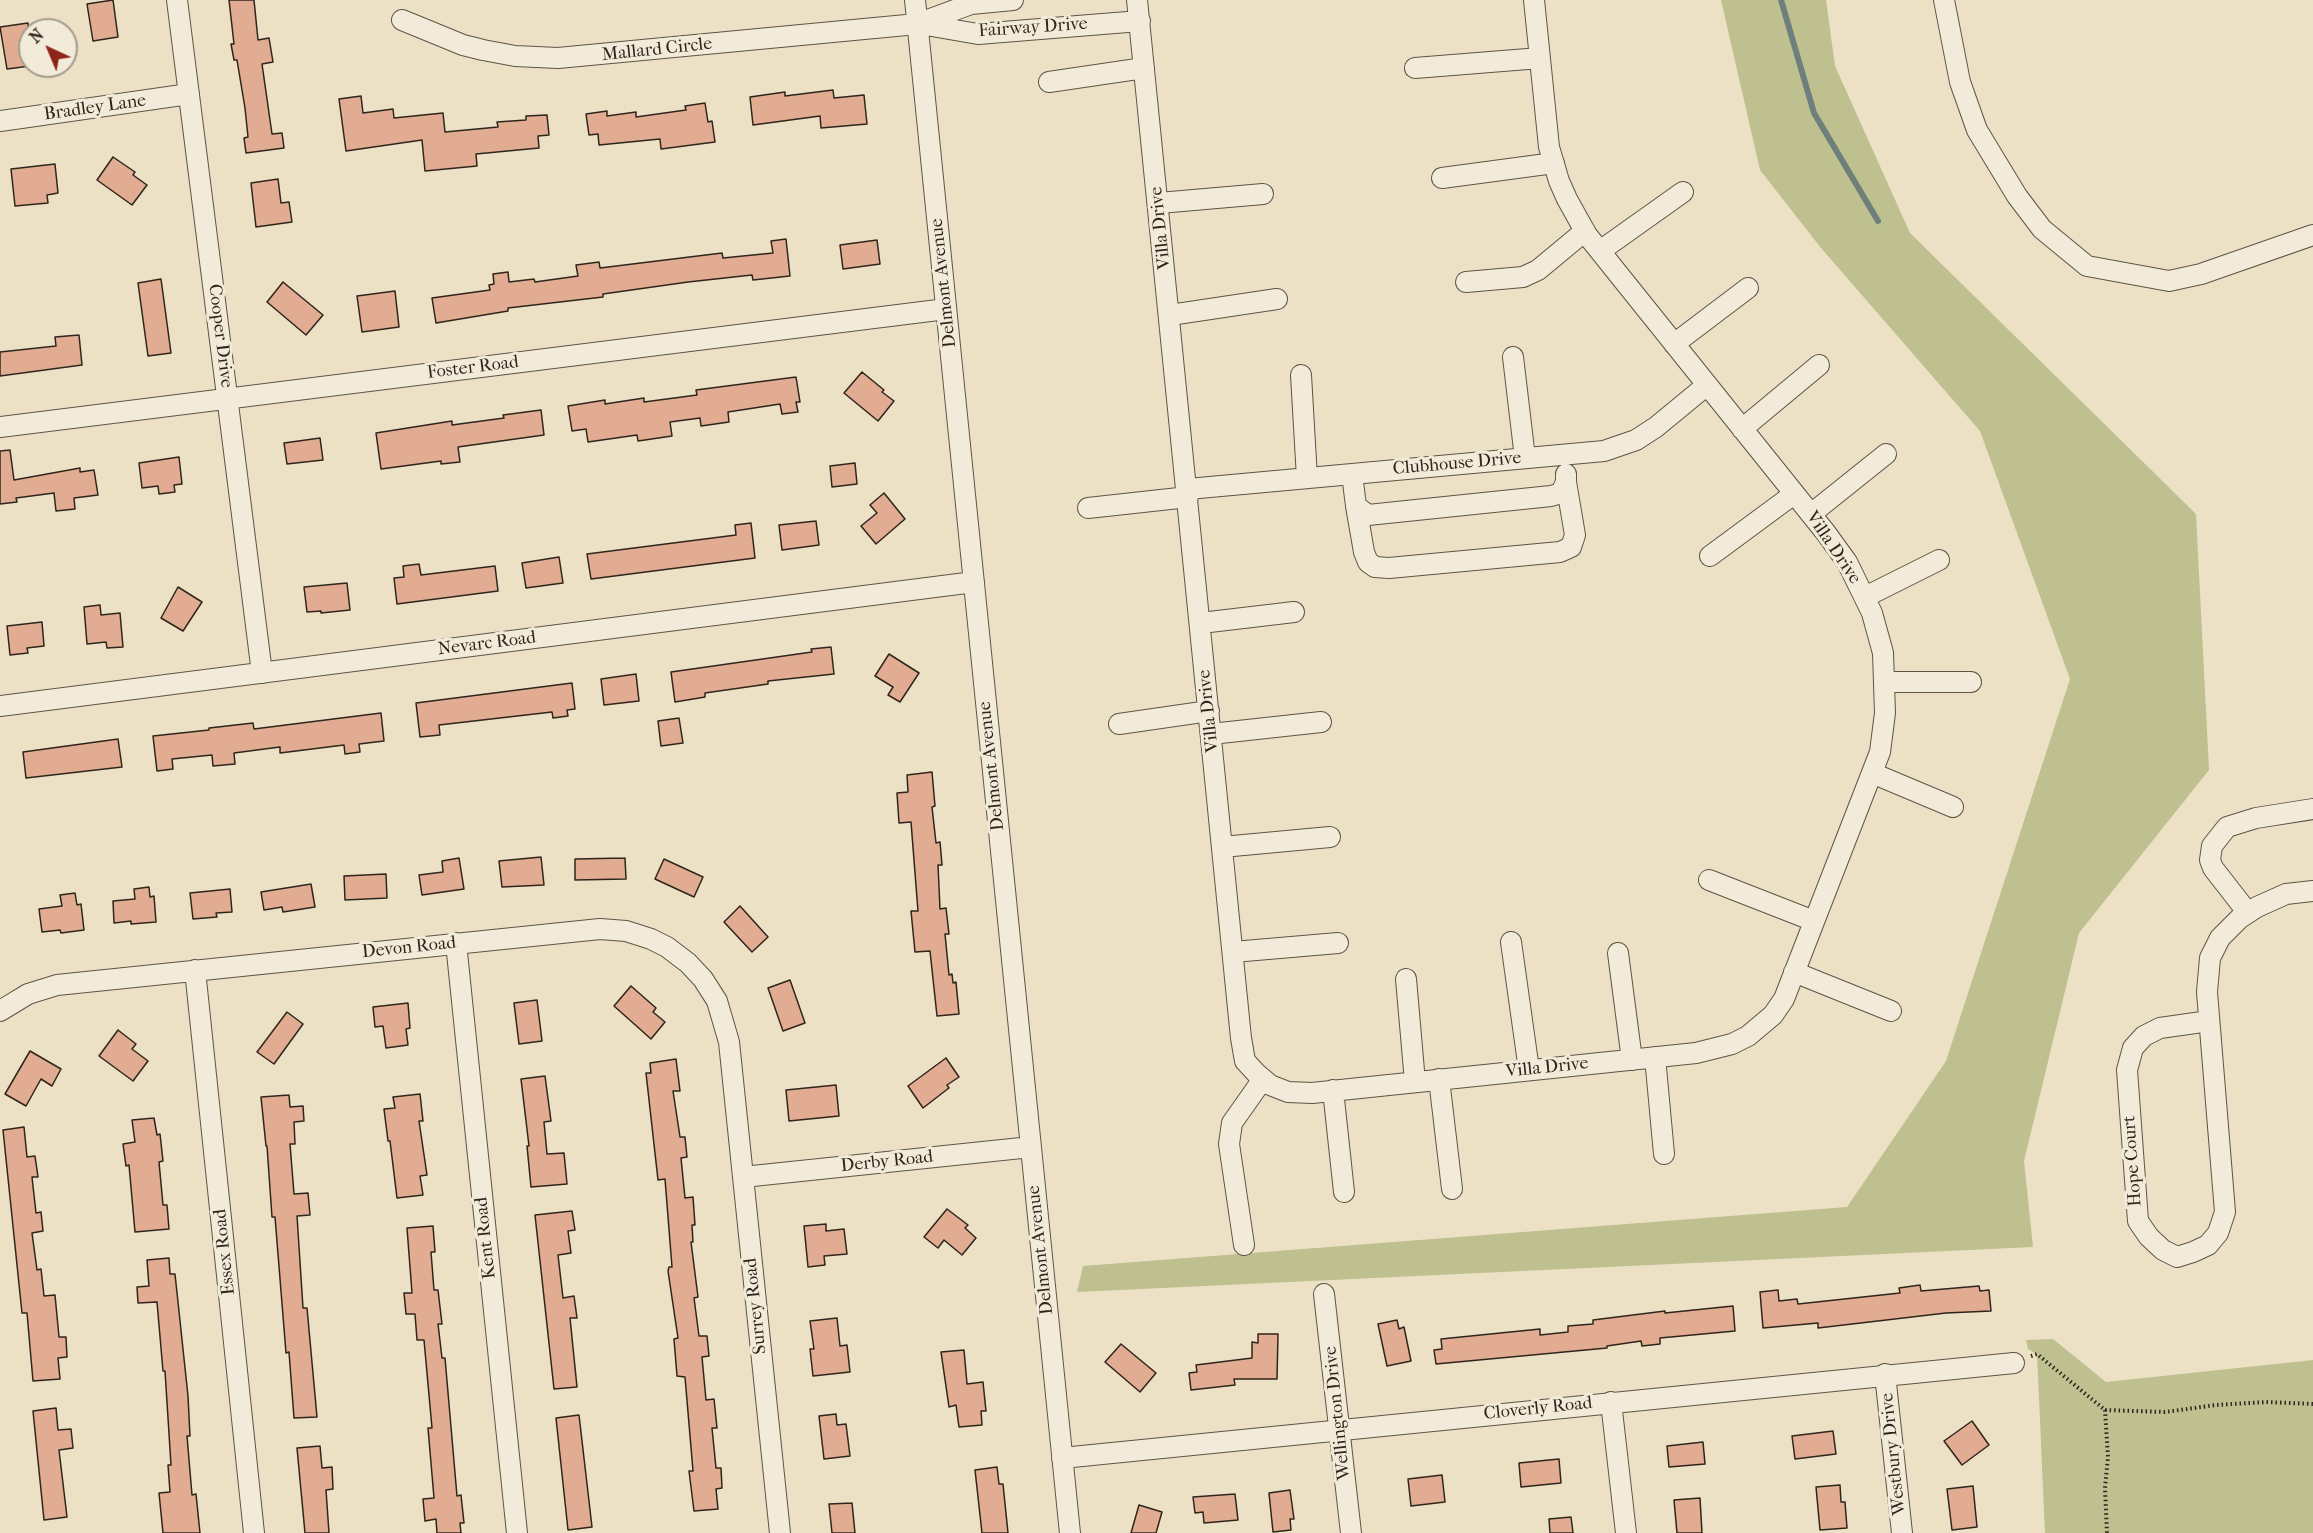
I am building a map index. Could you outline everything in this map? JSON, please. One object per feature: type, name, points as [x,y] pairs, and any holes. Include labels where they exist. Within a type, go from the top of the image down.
[{"type":"street","name":"Cooper Drive","points":[[177,0],[262,673]]},
{"type":"street","name":"Delmont Avenue","points":[[915,0],[1070,1533]]},
{"type":"street","name":"Fairway Drive","points":[[917,24],[971,4],[1013,0]]},
{"type":"street","name":"Villa Drive","points":[[1137,0],[1245,1061],[1263,1080],[1288,1092],[1333,1090],[1696,1053],[1732,1044],[1748,1036],[1773,1015],[1784,999],[1880,752],[1885,713],[1883,653],[1865,597],[1847,562],[1600,251],[1585,231],[1567,199],[1549,147],[1534,0]]},
{"type":"street","points":[[1944,0],[1960,82],[1977,130],[2017,196],[2042,230],[2087,266],[2169,280],[2201,274],[2313,235]]},
{"type":"street","name":"Mallard Circle","points":[[402,20],[463,45],[508,55],[558,58],[917,24]]},
{"type":"street","name":"Fairway Drive","points":[[917,24],[978,34],[1140,21]]},
{"type":"street","points":[[1415,68],[1540,58]]},
{"type":"street","points":[[1049,82],[1144,68]]},
{"type":"street","name":"Bradley Lane","points":[[0,121],[189,94]]},
{"type":"street","points":[[1443,178],[1554,163]]},
{"type":"street","points":[[1600,251],[1683,192]]},
{"type":"street","points":[[1158,203],[1263,194]]},
{"type":"street","points":[[1466,282],[1523,277],[1538,270],[1585,231]]},
{"type":"street","points":[[1674,344],[1748,288]]},
{"type":"street","points":[[1170,315],[1277,298]]},
{"type":"street","name":"Foster Road","points":[[0,427],[946,309]]},
{"type":"street","points":[[1513,357],[1525,458]]},
{"type":"street","points":[[1742,429],[1819,365]]},
{"type":"street","points":[[1301,375],[1307,478]]},
{"type":"street","name":"Clubhouse Drive","points":[[1088,508],[1307,478],[1604,451],[1636,440],[1656,427],[1707,385]]},
{"type":"street","points":[[1352,474],[1364,552],[1368,562],[1375,567],[1389,568],[1560,552],[1571,547],[1575,534],[1566,482],[1566,454]]},
{"type":"street","points":[[1811,514],[1886,454]]},
{"type":"street","points":[[1356,506],[1368,514],[1551,496],[1561,493],[1566,482]]},
{"type":"street","points":[[1710,556],[1794,494]]},
{"type":"street","points":[[1865,597],[1939,560]]},
{"type":"street","name":"Nevarc Road","points":[[0,706],[974,582]]},
{"type":"street","points":[[1201,623],[1294,612]]},
{"type":"street","points":[[1885,682],[1971,682]]},
{"type":"street","points":[[1119,724],[1209,711]]},
{"type":"street","points":[[1211,734],[1321,722]]},
{"type":"street","points":[[1872,773],[1953,807]]},
{"type":"street","points":[[2248,913],[2213,867],[2210,860],[2212,846],[2227,827],[2256,818],[2313,809]]},
{"type":"street","points":[[1222,848],[1330,837]]},
{"type":"street","points":[[1709,880],[1814,921]]},
{"type":"street","name":"Hope Court","points":[[2209,1021],[2160,1028],[2144,1036],[2133,1048],[2127,1070],[2138,1221],[2149,1237],[2163,1250],[2177,1257],[2208,1245],[2218,1233],[2225,1212],[2207,992],[2210,958],[2220,938],[2248,913],[2286,894],[2313,891]]},
{"type":"street","name":"Devon Road","points":[[0,1011],[27,994],[57,986],[600,929],[626,931],[667,947],[688,963],[703,979],[717,1001],[728,1034],[733,1080]]},
{"type":"street","points":[[1511,942],[1529,1070]]},
{"type":"street","name":"Kent Road","points":[[456,943],[517,1533]]},
{"type":"street","points":[[1233,952],[1338,943]]},
{"type":"street","points":[[1618,953],[1632,1059]]},
{"type":"street","name":"Essex Road","points":[[195,970],[254,1533]]},
{"type":"street","points":[[1794,972],[1891,1011]]},
{"type":"street","points":[[1406,979],[1415,1082]]},
{"type":"street","points":[[1655,1057],[1664,1154]]},
{"type":"street","points":[[1439,1079],[1452,1189]]},
{"type":"street","name":"Surrey Road","points":[[733,1080],[780,1533]]},
{"type":"street","points":[[1244,1245],[1229,1144],[1232,1123],[1263,1080]]},
{"type":"street","points":[[1333,1090],[1344,1192]]},
{"type":"street","name":"Derby Road","points":[[743,1177],[1031,1147]]},
{"type":"street","name":"Wellington Drive","points":[[1324,1294],[1351,1533]]},
{"type":"street","name":"Cloverly Road","points":[[1062,1458],[1885,1374],[2014,1363]]},
{"type":"street","name":"Westbury Drive","points":[[1885,1374],[1902,1533]]},
{"type":"street","points":[[1611,1402],[1626,1533]]},
{"type":"path","points":[[2014,1363],[2037,1354],[2105,1410],[2165,1412],[2216,1405],[2266,1402],[2313,1404]]},
{"type":"path","points":[[2105,1410],[2108,1457],[2105,1488],[2106,1533]]},
{"type":"green space","points":[[1721,0],[1826,0],[1835,66],[1910,233],[2196,514],[2209,770],[2079,933],[2024,1161],[2033,1247],[1077,1292],[1083,1266],[1847,1207],[1946,1061],[2070,679],[1980,431],[1821,248],[1760,170]]},
{"type":"green space","points":[[2053,1339],[2106,1382],[2313,1360],[2313,1533],[2045,1533],[2037,1354],[2028,1349],[2026,1340]]},
{"type":"building","points":[[113,0],[118,37],[93,41],[87,4]]},
{"type":"building","points":[[229,0],[254,0],[258,40],[269,38],[273,62],[262,64],[272,134],[282,133],[284,148],[246,153],[244,138],[248,137],[245,108],[237,60],[234,60],[231,44],[234,44]]},
{"type":"building","points":[[18,24],[18,68],[7,69],[0,27]]},
{"type":"building","points":[[833,90],[834,98],[864,95],[867,124],[821,128],[820,116],[753,125],[750,97],[785,92],[785,96]]},
{"type":"building","points":[[361,96],[363,113],[393,109],[394,118],[443,113],[445,132],[498,127],[497,122],[526,120],[526,116],[547,115],[549,135],[538,136],[539,148],[476,154],[477,166],[425,171],[422,140],[346,151],[339,99]]},
{"type":"building","points":[[705,103],[708,122],[712,121],[715,142],[661,149],[660,139],[599,145],[598,134],[589,135],[586,114],[607,111],[607,116],[636,112],[636,117],[686,110],[685,106]]},
{"type":"building","points":[[113,157],[135,172],[133,175],[147,185],[132,205],[97,180]]},
{"type":"building","points":[[55,164],[58,193],[47,195],[48,203],[15,206],[11,169]]},
{"type":"building","points":[[278,179],[281,203],[289,202],[292,222],[256,227],[251,183]]},
{"type":"building","points":[[786,239],[790,276],[753,280],[752,275],[688,282],[603,294],[603,297],[508,308],[508,311],[436,323],[432,298],[490,290],[489,285],[494,284],[493,274],[508,272],[509,282],[534,279],[535,282],[578,276],[576,265],[599,262],[600,268],[722,253],[723,258],[773,253],[771,241]]},
{"type":"building","points":[[877,240],[880,264],[843,269],[840,245]]},
{"type":"building","points":[[161,279],[171,353],[148,356],[138,283]]},
{"type":"building","points":[[283,282],[323,315],[306,335],[267,302]]},
{"type":"building","points":[[395,291],[399,327],[362,332],[357,296]]},
{"type":"building","points":[[79,335],[82,365],[0,376],[0,352],[56,346],[55,337]]},
{"type":"building","points":[[862,372],[894,401],[878,421],[844,393]]},
{"type":"building","points":[[796,377],[800,402],[796,402],[798,412],[782,414],[780,404],[728,412],[729,422],[701,426],[700,418],[670,422],[672,436],[638,441],[637,435],[588,442],[586,429],[572,431],[568,406],[605,400],[605,404],[644,398],[644,402],[697,395],[696,390]]},
{"type":"building","points":[[541,410],[544,435],[458,447],[460,462],[441,464],[441,461],[381,469],[376,433],[452,421],[452,425],[504,418],[503,415]]},
{"type":"building","points":[[320,438],[323,460],[287,464],[284,443]]},
{"type":"building","points":[[10,450],[14,480],[80,468],[80,472],[94,470],[98,495],[74,498],[75,509],[56,511],[54,493],[16,498],[17,502],[0,504],[0,451]]},
{"type":"building","points":[[179,457],[182,484],[174,485],[175,492],[159,494],[158,486],[142,488],[139,463]]},
{"type":"building","points":[[855,463],[857,484],[832,487],[830,466]]},
{"type":"building","points":[[884,493],[905,519],[876,544],[861,526],[877,513],[870,505]]},
{"type":"building","points":[[816,521],[819,545],[782,550],[779,525]]},
{"type":"building","points":[[751,523],[755,558],[591,579],[587,554],[736,535],[735,525]]},
{"type":"building","points":[[559,557],[563,583],[526,588],[522,563]]},
{"type":"building","points":[[419,564],[421,575],[495,566],[498,591],[397,604],[394,578],[404,577],[403,566]]},
{"type":"building","points":[[347,583],[350,610],[307,612],[304,587]]},
{"type":"building","points":[[178,587],[202,602],[183,631],[161,618]]},
{"type":"building","points":[[100,605],[101,615],[120,613],[123,647],[107,648],[106,642],[87,644],[84,607]]},
{"type":"building","points":[[42,622],[44,646],[27,648],[28,653],[10,655],[7,626]]},
{"type":"building","points":[[831,647],[834,674],[768,681],[768,684],[705,693],[705,697],[675,702],[671,672],[812,652],[811,649]]},
{"type":"building","points":[[889,654],[919,673],[900,702],[888,695],[893,687],[875,676]]},
{"type":"building","points":[[636,674],[639,701],[604,705],[601,679]]},
{"type":"building","points":[[572,683],[575,709],[567,710],[568,716],[553,718],[552,712],[439,725],[440,735],[420,737],[416,703]]},
{"type":"building","points":[[381,713],[384,741],[359,744],[360,752],[345,754],[344,745],[280,753],[280,747],[234,753],[235,764],[213,766],[212,755],[172,759],[173,769],[157,771],[153,736],[253,723],[254,729]]},
{"type":"building","points":[[679,718],[683,743],[661,746],[658,721]]},
{"type":"building","points":[[118,739],[122,767],[26,778],[23,752]]},
{"type":"building","points":[[932,772],[935,806],[932,807],[936,843],[940,842],[942,865],[938,865],[940,909],[946,908],[949,934],[945,934],[949,975],[952,974],[953,983],[956,982],[959,1014],[937,1016],[930,951],[915,952],[911,911],[918,911],[911,822],[899,823],[897,793],[908,792],[907,775]]},
{"type":"building","points":[[541,857],[544,885],[502,887],[499,861]]},
{"type":"building","points":[[459,858],[464,889],[422,895],[419,875],[443,872],[442,861]]},
{"type":"building","points":[[625,858],[626,879],[575,880],[575,859]]},
{"type":"building","points":[[664,859],[703,877],[694,897],[655,879]]},
{"type":"building","points":[[386,874],[387,898],[345,900],[344,876]]},
{"type":"building","points":[[311,884],[315,907],[283,912],[282,907],[264,910],[261,892]]},
{"type":"building","points":[[149,887],[150,897],[154,896],[156,922],[114,923],[113,901],[135,899],[134,889]]},
{"type":"building","points":[[230,889],[232,912],[216,913],[217,917],[193,919],[190,893]]},
{"type":"building","points":[[75,893],[77,905],[81,904],[84,930],[61,933],[60,930],[42,932],[39,909],[62,906],[60,895]]},
{"type":"building","points":[[740,906],[768,937],[752,952],[724,922]]},
{"type":"building","points":[[790,980],[805,1023],[783,1031],[768,988]]},
{"type":"building","points":[[631,986],[656,1008],[653,1012],[665,1022],[651,1039],[614,1006]]},
{"type":"building","points":[[537,1000],[542,1041],[519,1044],[514,1003]]},
{"type":"building","points":[[408,1003],[410,1028],[406,1029],[408,1045],[386,1048],[383,1026],[375,1027],[373,1007]]},
{"type":"building","points":[[287,1012],[303,1024],[274,1064],[257,1052]]},
{"type":"building","points":[[118,1030],[136,1044],[132,1049],[148,1061],[133,1081],[99,1056]]},
{"type":"building","points":[[30,1051],[61,1069],[52,1086],[41,1079],[26,1106],[5,1094]]},
{"type":"building","points":[[946,1058],[959,1077],[947,1085],[949,1088],[923,1108],[908,1086]]},
{"type":"building","points":[[676,1059],[680,1091],[673,1091],[680,1137],[685,1137],[687,1157],[681,1158],[685,1198],[693,1197],[695,1225],[692,1225],[693,1242],[691,1242],[698,1297],[694,1298],[699,1336],[707,1336],[709,1356],[702,1357],[706,1400],[714,1399],[717,1428],[712,1428],[716,1468],[721,1468],[722,1488],[716,1489],[718,1509],[694,1511],[689,1471],[693,1471],[685,1377],[677,1376],[674,1339],[678,1338],[668,1271],[669,1267],[672,1267],[665,1179],[658,1180],[646,1073],[651,1073],[650,1063]]},
{"type":"building","points":[[545,1076],[551,1121],[544,1122],[547,1154],[564,1153],[567,1184],[531,1187],[521,1079]]},
{"type":"building","points":[[836,1085],[839,1116],[789,1121],[786,1090]]},
{"type":"building","points":[[420,1094],[423,1121],[419,1121],[427,1175],[420,1176],[423,1195],[397,1198],[384,1109],[395,1108],[393,1097]]},
{"type":"building","points":[[289,1095],[290,1107],[303,1106],[304,1121],[294,1122],[295,1144],[290,1144],[294,1194],[308,1193],[310,1215],[297,1216],[303,1308],[307,1308],[317,1417],[294,1418],[261,1097]]},
{"type":"building","points":[[154,1118],[157,1135],[160,1134],[163,1161],[159,1162],[163,1205],[167,1205],[169,1229],[135,1232],[129,1165],[126,1166],[123,1144],[135,1142],[132,1120]]},
{"type":"building","points":[[24,1127],[27,1157],[35,1156],[38,1177],[32,1177],[36,1213],[41,1212],[43,1231],[32,1233],[37,1270],[41,1269],[44,1296],[55,1295],[59,1337],[66,1337],[67,1357],[58,1358],[60,1379],[33,1381],[27,1313],[22,1313],[3,1130]]},
{"type":"building","points":[[947,1209],[968,1225],[965,1228],[976,1238],[962,1255],[944,1240],[938,1248],[924,1237]]},
{"type":"building","points":[[572,1211],[575,1230],[568,1231],[571,1253],[558,1255],[563,1298],[574,1296],[577,1318],[570,1318],[577,1387],[554,1389],[535,1215]]},
{"type":"building","points":[[826,1224],[826,1231],[844,1229],[847,1254],[824,1256],[825,1265],[808,1267],[804,1226]]},
{"type":"building","points":[[433,1226],[435,1252],[431,1252],[434,1290],[438,1290],[442,1324],[438,1324],[442,1358],[445,1358],[457,1496],[461,1495],[464,1523],[460,1523],[461,1533],[437,1533],[436,1519],[425,1521],[423,1499],[434,1498],[428,1428],[432,1428],[424,1340],[417,1340],[415,1314],[406,1314],[404,1293],[412,1293],[407,1228]]},
{"type":"building","points":[[169,1258],[170,1274],[175,1274],[188,1396],[190,1436],[187,1436],[192,1495],[196,1494],[200,1533],[163,1533],[159,1493],[170,1492],[168,1465],[171,1465],[165,1371],[163,1371],[157,1302],[138,1303],[137,1287],[149,1286],[147,1260]]},
{"type":"building","points":[[1920,1285],[1921,1291],[1979,1286],[1980,1291],[1989,1290],[1991,1311],[1946,1313],[1818,1328],[1818,1323],[1763,1328],[1760,1292],[1778,1290],[1779,1301],[1797,1299],[1798,1304],[1900,1293],[1899,1288]]},
{"type":"building","points":[[1733,1306],[1735,1331],[1660,1338],[1660,1344],[1642,1346],[1641,1341],[1607,1346],[1607,1348],[1436,1364],[1434,1350],[1442,1349],[1441,1339],[1540,1329],[1540,1335],[1568,1332],[1568,1326],[1593,1324],[1593,1320]]},
{"type":"building","points":[[837,1318],[840,1346],[847,1345],[850,1372],[813,1376],[810,1349],[814,1349],[810,1321]]},
{"type":"building","points":[[1397,1320],[1399,1329],[1404,1327],[1411,1361],[1387,1366],[1378,1324]]},
{"type":"building","points":[[1258,1334],[1278,1334],[1277,1379],[1234,1379],[1235,1385],[1191,1390],[1189,1373],[1197,1372],[1196,1365],[1252,1358],[1252,1342],[1258,1343]]},
{"type":"building","points":[[1121,1344],[1156,1373],[1140,1392],[1105,1362]]},
{"type":"building","points":[[964,1350],[967,1384],[983,1382],[986,1411],[981,1411],[982,1425],[959,1427],[956,1405],[949,1407],[941,1352]]},
{"type":"building","points":[[56,1408],[58,1430],[71,1429],[73,1448],[59,1450],[67,1517],[44,1520],[33,1411]]},
{"type":"building","points":[[836,1414],[837,1425],[846,1424],[850,1456],[824,1459],[819,1416]]},
{"type":"building","points":[[579,1415],[592,1527],[568,1530],[556,1418]]},
{"type":"building","points":[[1972,1421],[1989,1445],[1962,1465],[1944,1441]]},
{"type":"building","points":[[1833,1431],[1836,1454],[1795,1459],[1792,1436]]},
{"type":"building","points":[[1703,1442],[1705,1464],[1669,1467],[1667,1446]]},
{"type":"building","points":[[320,1446],[322,1468],[332,1467],[333,1489],[326,1490],[329,1533],[305,1533],[297,1448]]},
{"type":"building","points":[[1559,1459],[1561,1483],[1521,1487],[1519,1463]]},
{"type":"building","points":[[997,1467],[999,1484],[1003,1484],[1008,1533],[982,1533],[975,1470]]},
{"type":"building","points":[[1442,1475],[1445,1502],[1411,1506],[1408,1479]]},
{"type":"building","points":[[1840,1485],[1841,1502],[1845,1502],[1847,1528],[1820,1530],[1816,1487]]},
{"type":"building","points":[[1973,1486],[1977,1527],[1952,1530],[1947,1489]]},
{"type":"building","points":[[1290,1490],[1294,1519],[1290,1519],[1291,1530],[1273,1532],[1269,1493]]},
{"type":"building","points":[[1235,1494],[1238,1520],[1204,1523],[1203,1512],[1195,1513],[1193,1497]]},
{"type":"building","points":[[1700,1498],[1702,1533],[1677,1533],[1674,1500]]},
{"type":"building","points":[[852,1503],[855,1533],[832,1533],[829,1504]]},
{"type":"building","points":[[1139,1505],[1162,1512],[1156,1533],[1131,1533]]},
{"type":"building","points":[[1571,1517],[1573,1533],[1550,1533],[1549,1519]]},
{"type":"waterway","points":[[1781,0],[1814,113],[1878,221]]}]
